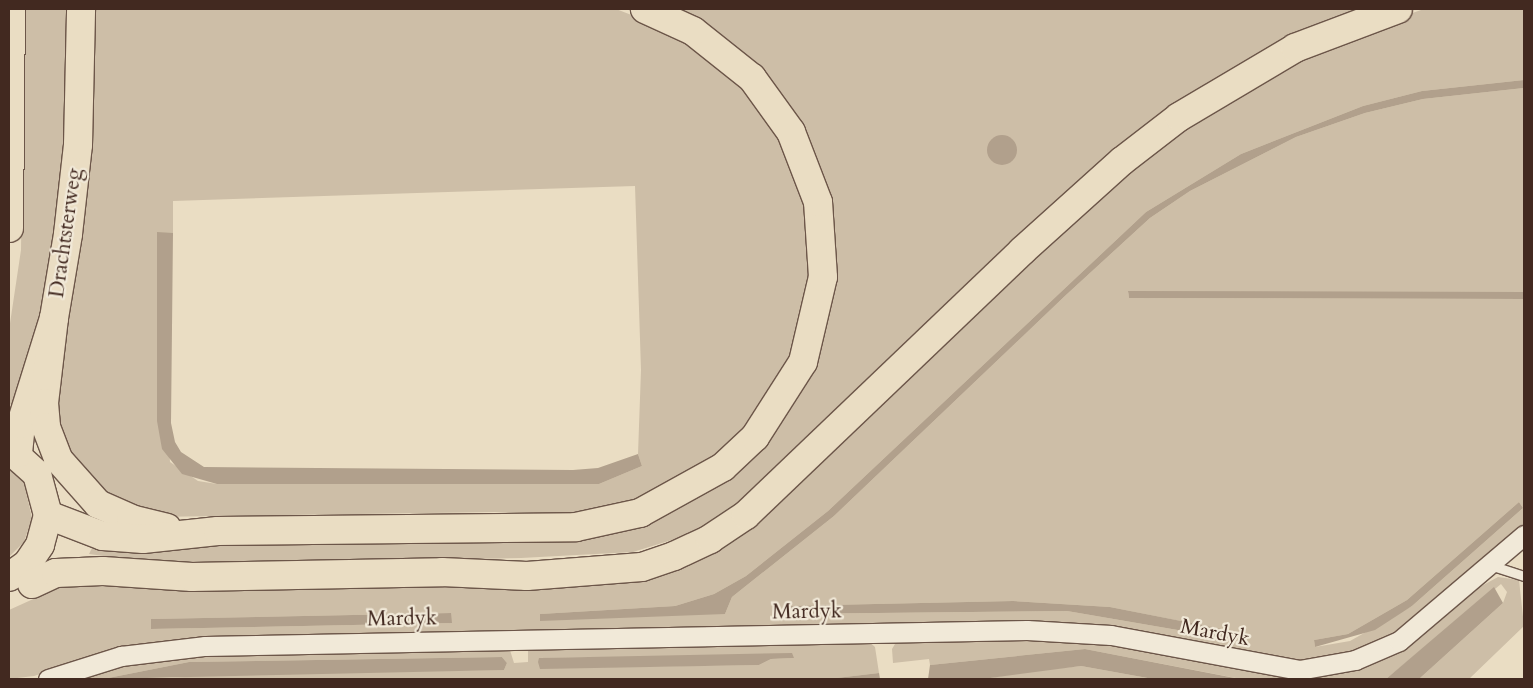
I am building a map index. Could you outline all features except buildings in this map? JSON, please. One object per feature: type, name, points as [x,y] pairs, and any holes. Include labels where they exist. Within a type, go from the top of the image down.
[{"type":"main road","points":[[9,228],[11,9]]},
{"type":"main road","name":"Drachtsterweg","points":[[13,451],[54,318],[78,145],[81,9]]},
{"type":"main road","points":[[48,515],[75,529],[113,538],[218,531],[599,524],[640,513],[693,488],[755,437],[803,362],[815,322],[824,259],[818,202],[791,132],[752,78],[693,31],[645,9]]},
{"type":"main road","points":[[23,575],[42,558],[69,556],[103,571],[192,577],[442,572],[527,576],[642,566],[674,556],[710,539],[746,515],[1022,251],[1122,161],[1172,122],[1295,48],[1398,9]]},
{"type":"main road","points":[[54,318],[44,378],[46,427],[58,459],[75,483],[98,504],[131,519],[218,531]]},
{"type":"main road","points":[[9,598],[45,536],[48,515],[44,486],[13,451]]},
{"type":"street","name":"Mardyk","points":[[48,679],[121,656],[204,646],[1027,630],[1111,635],[1299,670],[1356,660],[1399,641],[1524,535]]},
{"type":"lane","points":[[1490,565],[1524,576]]},
{"type":"shaded area","points":[[24,9],[68,9],[65,159],[53,259],[17,407],[9,404],[9,330],[21,250]]},
{"type":"shaded area","points":[[93,9],[616,9],[688,37],[767,110],[808,206],[812,280],[792,357],[744,432],[717,456],[656,495],[571,518],[495,512],[151,517],[101,497],[56,433],[54,384],[87,198]],"holes":[[[635,186],[641,370],[638,454],[642,466],[599,484],[217,484],[198,481],[170,462],[157,233],[173,233],[173,201]]]},
{"type":"shaded area","points":[[670,9],[1375,9],[1215,85],[752,495],[691,534],[633,552],[521,558],[169,565],[89,554],[95,542],[174,546],[513,539],[680,503],[811,357],[808,146]]},
{"type":"shaded area","points":[[1424,9],[1524,9],[1524,80],[1422,91],[1363,106],[1241,154],[1146,212],[828,511],[746,576],[714,594],[675,606],[540,614],[725,614],[732,597],[834,516],[1066,295],[1150,218],[1190,191],[1296,137],[1365,113],[1423,99],[1524,88],[1524,292],[1128,292],[1129,298],[1524,299],[1524,527],[1427,613],[1375,647],[1298,662],[1112,630],[119,650],[34,676],[9,679],[9,610],[62,586],[234,589],[677,561],[1127,167],[1245,87],[1369,28]],"holes":[[[1519,502],[1523,508],[1412,606],[1350,641],[1315,647],[1314,640],[1348,634],[1407,600]],[[1013,601],[1110,607],[1231,631],[1230,639],[1067,611],[783,614],[783,606]],[[451,613],[451,623],[151,629],[151,619]]]},
{"type":"shaded area","points":[[1524,80],[1524,88],[1423,99],[1365,113],[1296,137],[1190,191],[1150,218],[1066,295],[834,516],[732,597],[725,614],[540,621],[540,614],[675,606],[714,594],[746,576],[828,511],[1146,212],[1241,154],[1363,106],[1422,91]]},
{"type":"shaded area","points":[[1002,135],[1013,139],[1017,150],[1013,161],[1002,165],[991,161],[987,150],[991,139]]},
{"type":"shaded area","points":[[157,232],[173,233],[171,423],[175,442],[181,452],[204,467],[573,470],[598,468],[638,454],[642,466],[599,484],[217,484],[182,474],[162,449],[157,421]]},
{"type":"shaded area","points":[[1128,291],[1524,292],[1524,299],[1129,298]]},
{"type":"shaded area","points":[[9,467],[24,483],[32,518],[24,542],[9,557]]},
{"type":"shaded area","points":[[1519,502],[1523,508],[1412,606],[1375,630],[1315,647],[1314,640],[1348,634],[1407,600]]},
{"type":"shaded area","points":[[1498,577],[1519,580],[1524,626],[1469,679],[1419,679],[1503,603],[1507,592],[1501,584],[1386,679],[1311,679]]},
{"type":"shaded area","points":[[1494,587],[1503,603],[1419,679],[1386,679]]},
{"type":"shaded area","points":[[1013,601],[1110,607],[1232,631],[1230,639],[1067,611],[783,614],[783,606]]},
{"type":"shaded area","points":[[451,613],[452,623],[151,629],[151,619]]},
{"type":"shaded area","points":[[1077,637],[1304,679],[1241,679],[1085,649],[930,665],[929,659],[893,663],[892,649],[898,639]]},
{"type":"shaded area","points":[[867,640],[875,647],[879,673],[828,679],[157,679],[255,672],[504,670],[507,663],[502,657],[189,662],[103,679],[65,679],[151,655],[509,647],[514,663],[528,662],[528,648]],"holes":[[[540,658],[794,658],[771,659],[759,665],[540,668]]]},
{"type":"shaded area","points":[[1085,649],[1240,679],[1153,679],[1081,666],[983,679],[928,679],[930,665]]},
{"type":"shaded area","points":[[792,653],[794,658],[771,659],[759,665],[540,669],[538,662],[539,658]]},
{"type":"shaded area","points":[[502,657],[507,663],[504,670],[103,679],[189,662]]},
{"type":"shaded area","points":[[1081,666],[1153,679],[983,679],[1032,671]]},
{"type":"shaded area","points":[[879,673],[880,679],[828,679]]}]
